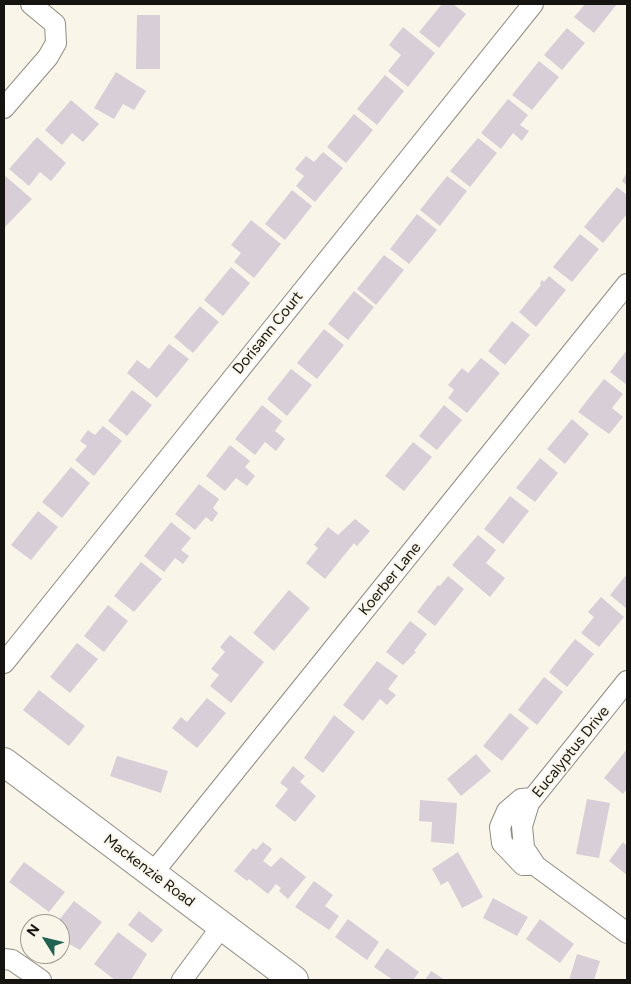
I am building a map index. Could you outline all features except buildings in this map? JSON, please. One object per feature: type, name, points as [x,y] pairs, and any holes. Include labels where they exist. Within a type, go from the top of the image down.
[{"type":"main road","name":"Mackenzie Road","points":[[4,762],[294,980]]},
{"type":"street","points":[[4,108],[48,58],[56,43],[55,24],[31,4]]},
{"type":"street","name":"Dorisann Court","points":[[4,663],[533,4]]},
{"type":"street","name":"Koerber Lane","points":[[152,874],[627,284]]},
{"type":"street","name":"Eucalyptus Drive","points":[[536,866],[524,848],[522,826],[533,798],[627,681]]},
{"type":"street","points":[[533,798],[521,798],[507,811],[500,827],[502,843],[523,865],[536,866],[627,933]]},
{"type":"street","points":[[182,980],[222,926]]},
{"type":"street","points":[[8,956],[41,980]]}]
